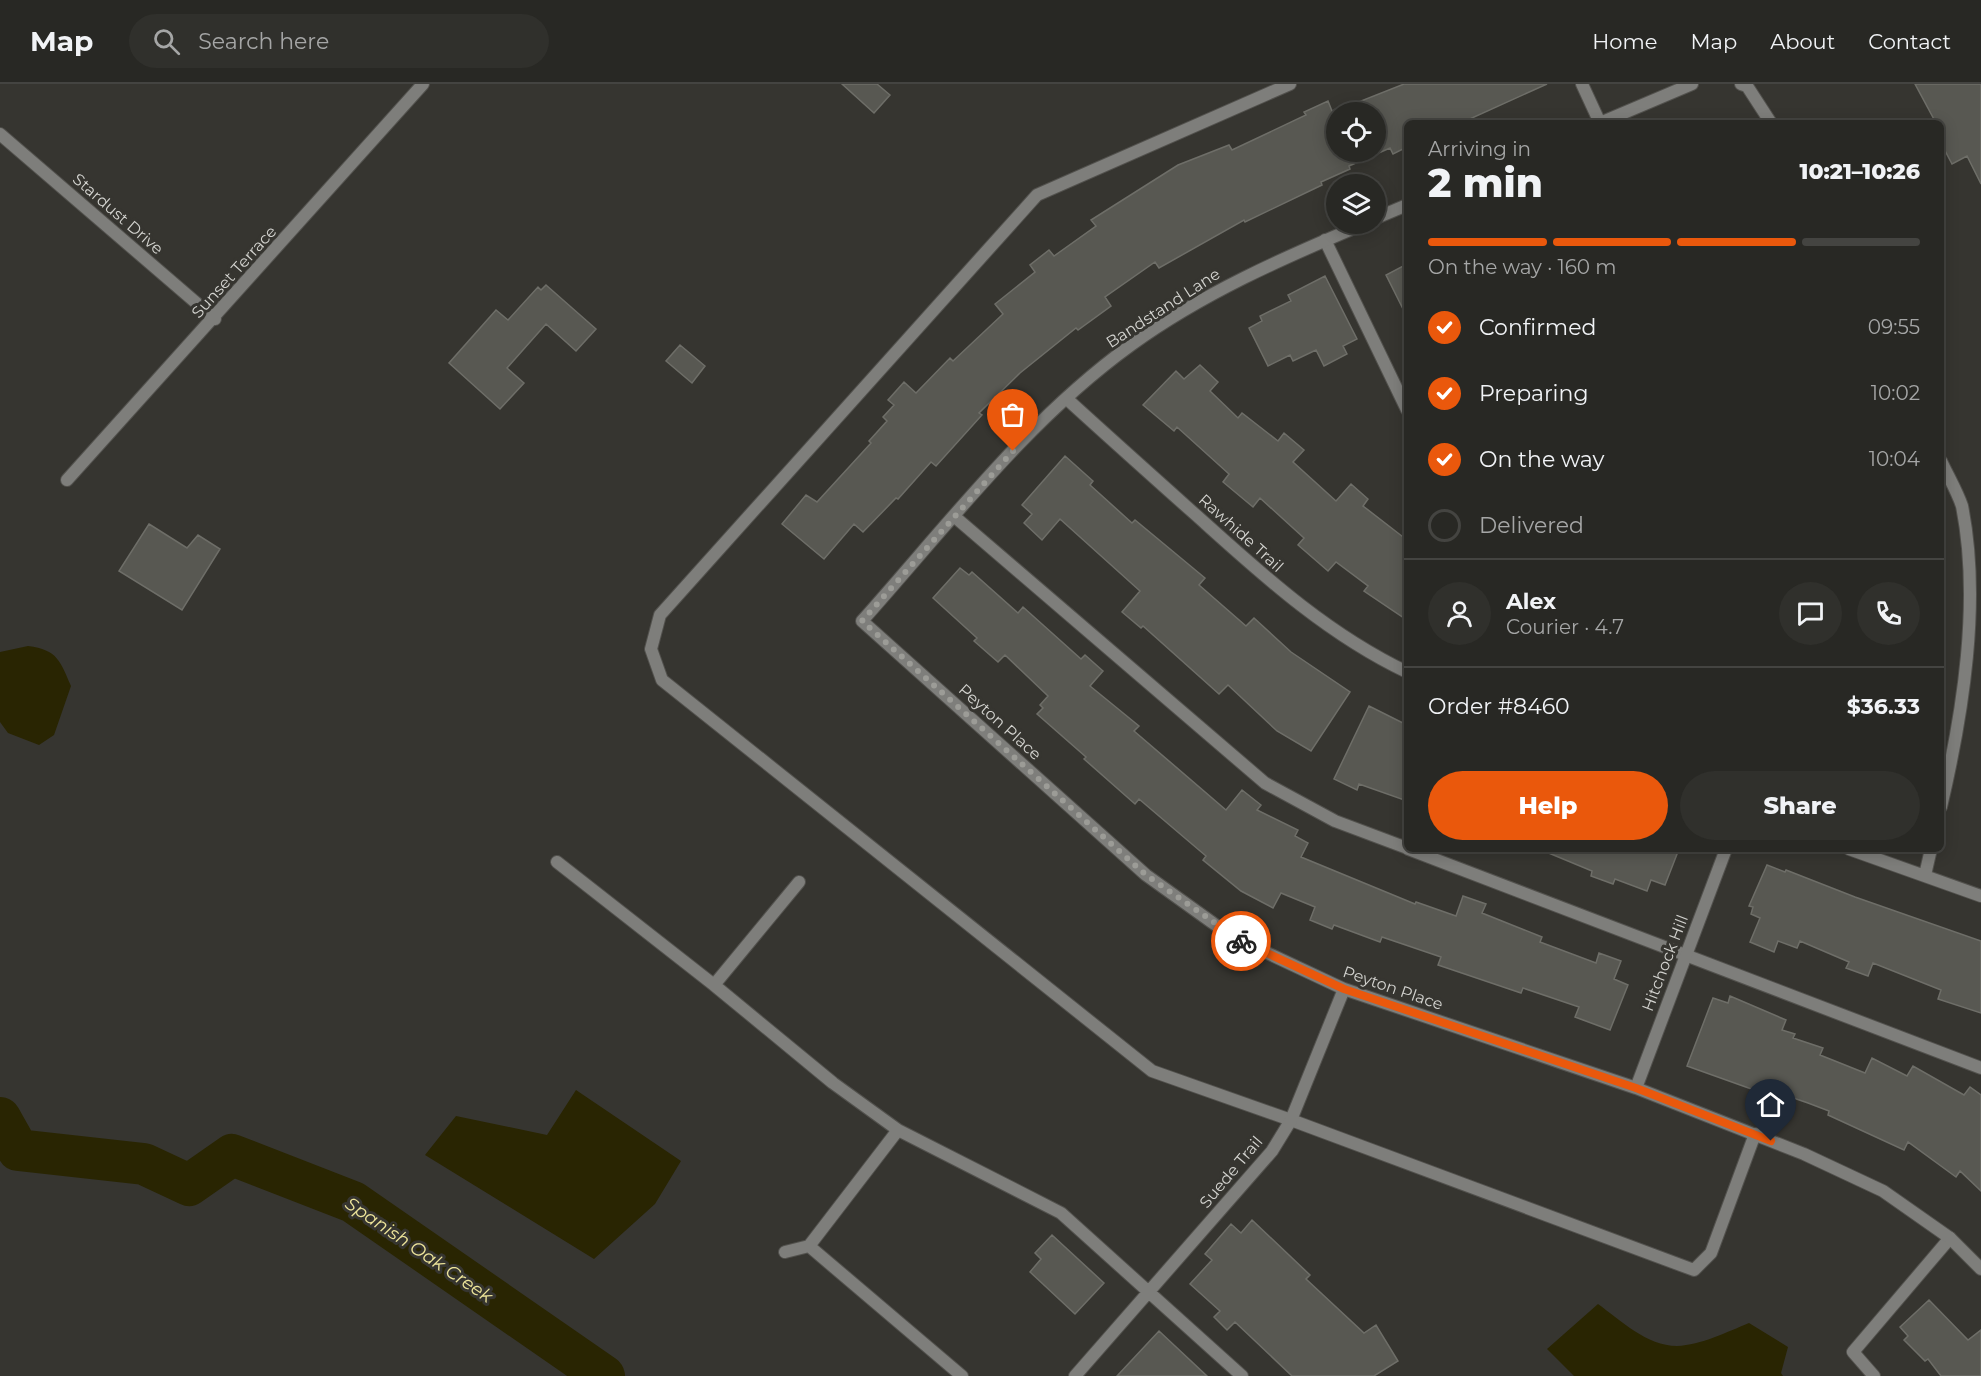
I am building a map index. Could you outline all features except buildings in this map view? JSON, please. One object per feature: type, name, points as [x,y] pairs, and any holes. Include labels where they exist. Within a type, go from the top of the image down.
[{"type":"street","name":"Sunset Terrace","points":[[67,480],[215,319],[423,84]]},
{"type":"street","points":[[1290,84],[1037,195],[660,615],[651,649],[662,680],[1152,1071],[1291,1120],[1694,1270],[1711,1253],[1755,1134]]},
{"type":"street","points":[[1582,84],[1599,120]]},
{"type":"street","points":[[1607,120],[1692,84]]},
{"type":"street","points":[[1741,84],[1748,86],[1769,120]]},
{"type":"street","name":"Stardust Drive","points":[[0,134],[215,319]]},
{"type":"street","points":[[1386,214],[1404,206]]},
{"type":"street","name":"Bandstand Lane","points":[[862,621],[1028,435],[1130,345],[1220,288],[1340,234]]},
{"type":"street","points":[[1325,240],[1404,404]]},
{"type":"street","name":"Rawhide Trail","points":[[1067,399],[1255,568],[1317,620],[1381,660],[1404,671]]},
{"type":"street","points":[[1944,467],[1963,507],[1977,580],[1971,677],[1944,794]]},
{"type":"street","points":[[955,517],[1265,783],[1335,821],[1404,847]]},
{"type":"street","name":"Peyton Place","points":[[862,621],[1146,875],[1231,936],[1344,989],[1636,1088],[1755,1134],[1883,1191],[1950,1238],[1981,1269]]},
{"type":"street","points":[[1416,852],[1981,1068]]},
{"type":"street","name":"Hitchock Hill","points":[[1636,1088],[1725,852]]},
{"type":"street","points":[[1858,852],[1981,896]]},
{"type":"street","points":[[1925,875],[1930,852]]},
{"type":"street","points":[[557,862],[714,985],[833,1083],[898,1130],[1061,1213],[1149,1295],[1242,1376]]},
{"type":"street","points":[[714,985],[800,882]]},
{"type":"street","name":"Suede Trail","points":[[1075,1376],[1149,1295],[1272,1151],[1291,1120],[1344,989]]},
{"type":"street","points":[[785,1252],[809,1246],[898,1130]]},
{"type":"street","points":[[1874,1376],[1853,1352],[1950,1238]]},
{"type":"street","points":[[809,1246],[962,1376]]},
{"type":"shaded area","points":[[28,646],[46,650],[57,658],[71,686],[54,735],[39,745],[8,733],[0,722],[0,652]]},
{"type":"shaded area","points":[[576,1090],[681,1161],[655,1204],[594,1259],[425,1155],[456,1116],[547,1135]]},
{"type":"shaded area","points":[[1598,1304],[1634,1331],[1666,1345],[1686,1345],[1714,1338],[1749,1323],[1788,1347],[1781,1373],[1783,1376],[1574,1376],[1547,1349]]},
{"type":"waterway","name":"Spanish Oak Creek","points":[[0,1118],[18,1150],[144,1164],[189,1185],[232,1155],[353,1202],[604,1376]]},
{"type":"way so far","points":[[1013,451],[862,621],[1146,875],[1241,941]]},
{"type":"route","points":[[1241,941],[1344,989],[1636,1088],[1771,1141]]}]
